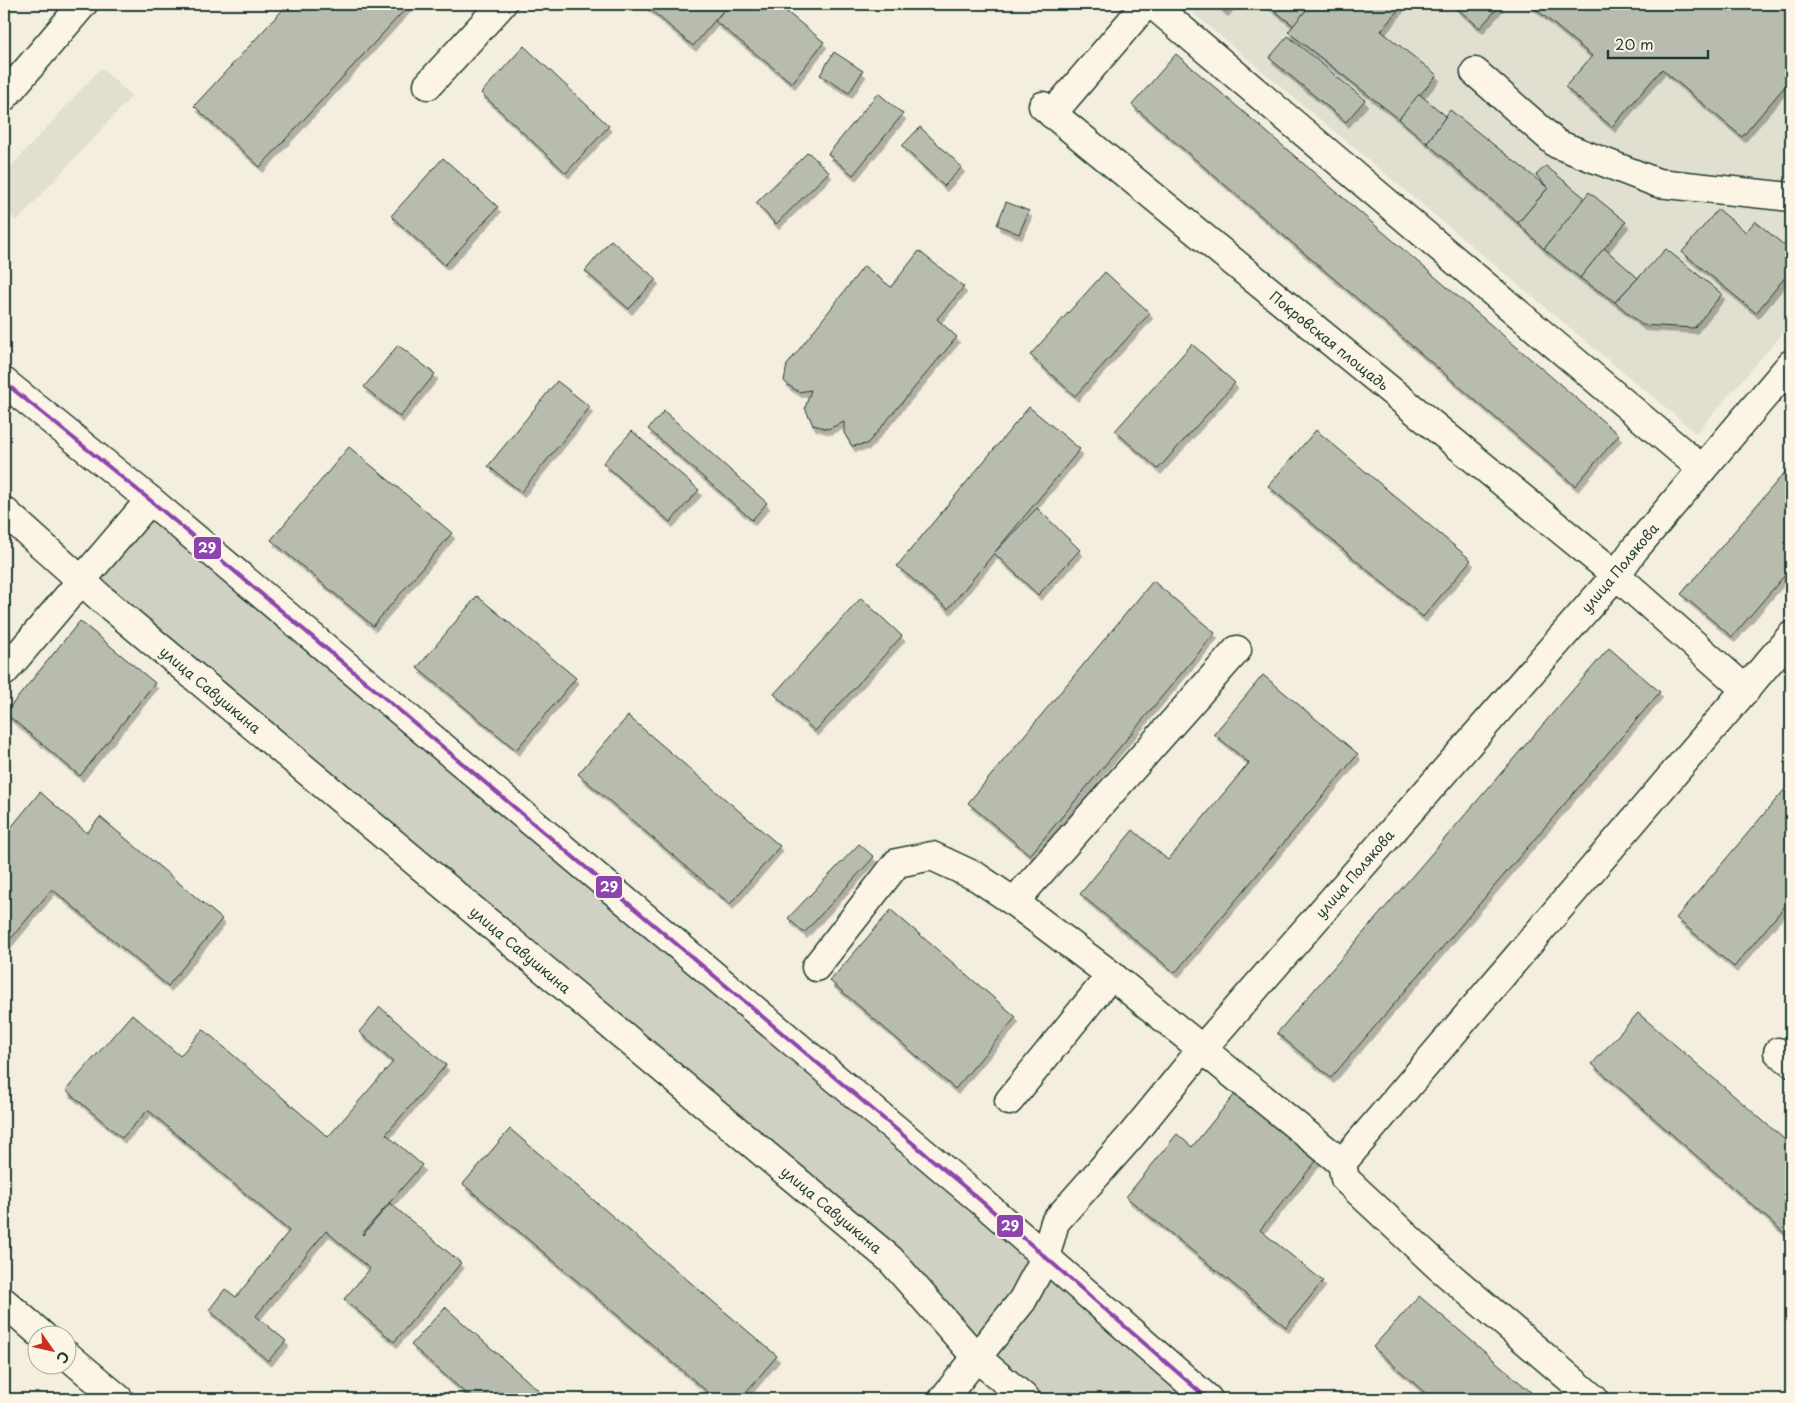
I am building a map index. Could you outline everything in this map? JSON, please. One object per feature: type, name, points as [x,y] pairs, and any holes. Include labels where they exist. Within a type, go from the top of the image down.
[{"type":"main road","points":[[4,97],[84,4]]},
{"type":"main road","points":[[428,85],[502,4]]},
{"type":"main road","name":"Покровская площадь","points":[[1146,4],[1047,110],[1616,575],[1746,690]]},
{"type":"main road","points":[[1152,4],[1702,469]]},
{"type":"main road","points":[[1475,72],[1557,144],[1658,183],[1791,197]]},
{"type":"main road","name":"улица Полякова","points":[[943,1399],[1022,1301],[1046,1258],[1055,1222],[1131,1136],[1202,1049],[1616,575],[1634,550],[1791,364]]},
{"type":"main road","points":[[4,382],[150,500],[980,1200],[1208,1399]]},
{"type":"main road","points":[[4,672],[150,500]]},
{"type":"main road","name":"улица Савушкина","points":[[4,511],[81,581],[890,1260],[976,1357],[1026,1399]]},
{"type":"main road","points":[[1342,1163],[1791,636]]},
{"type":"main road","points":[[1014,902],[1238,650]]},
{"type":"main road","points":[[816,967],[897,864],[932,856],[977,877],[1014,902],[1111,975],[1342,1163],[1345,1179],[1437,1265],[1594,1399]]},
{"type":"main road","points":[[1009,1101],[1111,975]]},
{"type":"main road","points":[[4,1302],[32,1326]]},
{"type":"main road","points":[[78,1365],[117,1399]]},
{"type":"shaded area","points":[[1182,4],[1791,4],[1791,324],[1696,433]]},
{"type":"shaded area","points":[[101,68],[132,96],[17,221],[4,209],[4,174]]},
{"type":"shaded area","points":[[150,500],[1208,1399],[1026,1399],[890,1259],[81,581]]},
{"type":"building","points":[[288,4],[410,4],[260,167],[194,106]]},
{"type":"building","points":[[644,4],[729,4],[693,46]]},
{"type":"building","points":[[729,4],[777,4],[824,42],[792,83],[715,21]]},
{"type":"building","points":[[1217,4],[1231,4],[1225,11]]},
{"type":"building","points":[[1266,4],[1311,4],[1294,26]]},
{"type":"building","points":[[1311,4],[1398,4],[1401,6],[1381,31],[1437,75],[1399,119],[1288,32]]},
{"type":"building","points":[[1452,4],[1501,4],[1480,28]]},
{"type":"building","points":[[1530,4],[1791,4],[1791,79],[1742,137],[1662,69],[1612,127],[1565,87],[1592,56]]},
{"type":"building","points":[[1288,36],[1365,100],[1346,122],[1269,58]]},
{"type":"building","points":[[524,46],[609,126],[566,173],[481,93]]},
{"type":"building","points":[[834,52],[863,71],[849,93],[820,75]]},
{"type":"building","points":[[1176,54],[1619,435],[1575,486],[1132,105]]},
{"type":"building","points":[[878,93],[903,114],[853,175],[828,154]]},
{"type":"building","points":[[1419,94],[1446,116],[1427,143],[1399,119]]},
{"type":"building","points":[[1450,110],[1548,188],[1518,223],[1427,143]]},
{"type":"building","points":[[920,127],[962,167],[944,186],[902,146]]},
{"type":"building","points":[[808,152],[829,172],[776,224],[756,203]]},
{"type":"building","points":[[443,158],[498,207],[445,265],[391,216]]},
{"type":"building","points":[[1546,166],[1585,198],[1544,249],[1518,223],[1548,188],[1536,175]]},
{"type":"building","points":[[1589,192],[1626,222],[1580,278],[1544,249]]},
{"type":"building","points":[[1006,202],[1029,211],[1019,234],[997,225]]},
{"type":"building","points":[[1718,209],[1746,232],[1755,221],[1791,251],[1791,270],[1756,313],[1682,252]]},
{"type":"building","points":[[611,240],[656,279],[629,309],[585,271]]},
{"type":"building","points":[[1604,248],[1638,278],[1615,302],[1580,278]]},
{"type":"building","points":[[1666,249],[1722,294],[1694,328],[1642,325],[1615,302]]},
{"type":"building","points":[[919,251],[964,287],[937,319],[957,337],[867,444],[852,446],[844,433],[844,422],[828,429],[813,425],[805,408],[811,390],[799,392],[784,381],[787,365],[864,266],[891,287]]},
{"type":"building","points":[[1105,272],[1150,313],[1075,396],[1030,355]]},
{"type":"building","points":[[1192,344],[1235,383],[1158,469],[1115,431]]},
{"type":"building","points":[[398,345],[435,374],[400,417],[364,387]]},
{"type":"building","points":[[557,381],[590,407],[521,492],[488,466]]},
{"type":"building","points":[[1029,407],[1080,449],[948,609],[897,566]]},
{"type":"building","points":[[664,411],[767,503],[752,520],[648,429]]},
{"type":"building","points":[[1316,430],[1471,560],[1423,617],[1268,486]]},
{"type":"building","points":[[632,431],[699,490],[670,522],[603,463]]},
{"type":"building","points":[[349,447],[452,533],[373,626],[271,540]]},
{"type":"building","points":[[1791,465],[1791,568],[1732,637],[1681,594]]},
{"type":"building","points":[[1037,508],[1080,550],[1038,595],[994,553]]},
{"type":"building","points":[[1153,581],[1215,633],[1030,855],[968,803]]},
{"type":"building","points":[[477,596],[576,678],[516,750],[417,668]]},
{"type":"building","points":[[861,598],[902,636],[815,731],[774,694]]},
{"type":"building","points":[[80,621],[155,683],[80,776],[5,713]]},
{"type":"building","points":[[1609,648],[1660,692],[1331,1078],[1277,1033]]},
{"type":"building","points":[[1263,675],[1358,754],[1175,973],[1080,894],[1133,830],[1168,860],[1249,763],[1214,734]]},
{"type":"building","points":[[628,716],[780,846],[730,904],[578,774]]},
{"type":"building","points":[[1791,782],[1791,899],[1734,967],[1676,918]]},
{"type":"building","points":[[40,792],[87,833],[100,817],[222,919],[168,986],[52,889],[4,947],[4,836]]},
{"type":"building","points":[[859,844],[874,857],[804,933],[788,918]]},
{"type":"building","points":[[891,910],[1016,1017],[955,1089],[830,981]]},
{"type":"building","points":[[380,1007],[446,1065],[386,1134],[422,1165],[362,1234],[390,1203],[461,1263],[394,1342],[344,1299],[370,1269],[326,1231],[256,1316],[286,1341],[268,1361],[209,1310],[225,1289],[236,1297],[289,1231],[148,1110],[122,1138],[66,1090],[132,1014],[180,1056],[203,1029],[328,1137],[393,1062],[359,1032]]},
{"type":"building","points":[[1638,1013],[1791,1145],[1791,1239],[1592,1064]]},
{"type":"building","points":[[1235,1094],[1317,1160],[1260,1230],[1323,1281],[1286,1327],[1126,1197],[1177,1134],[1192,1147]]},
{"type":"building","points":[[510,1129],[777,1356],[740,1399],[716,1399],[463,1184]]},
{"type":"building","points":[[1419,1296],[1539,1399],[1432,1399],[1373,1347]]},
{"type":"building","points":[[445,1307],[548,1399],[472,1399],[411,1345]]},
{"type":"transit line","name":"29","points":[[4,382],[150,500],[980,1200],[1208,1399]]}]
